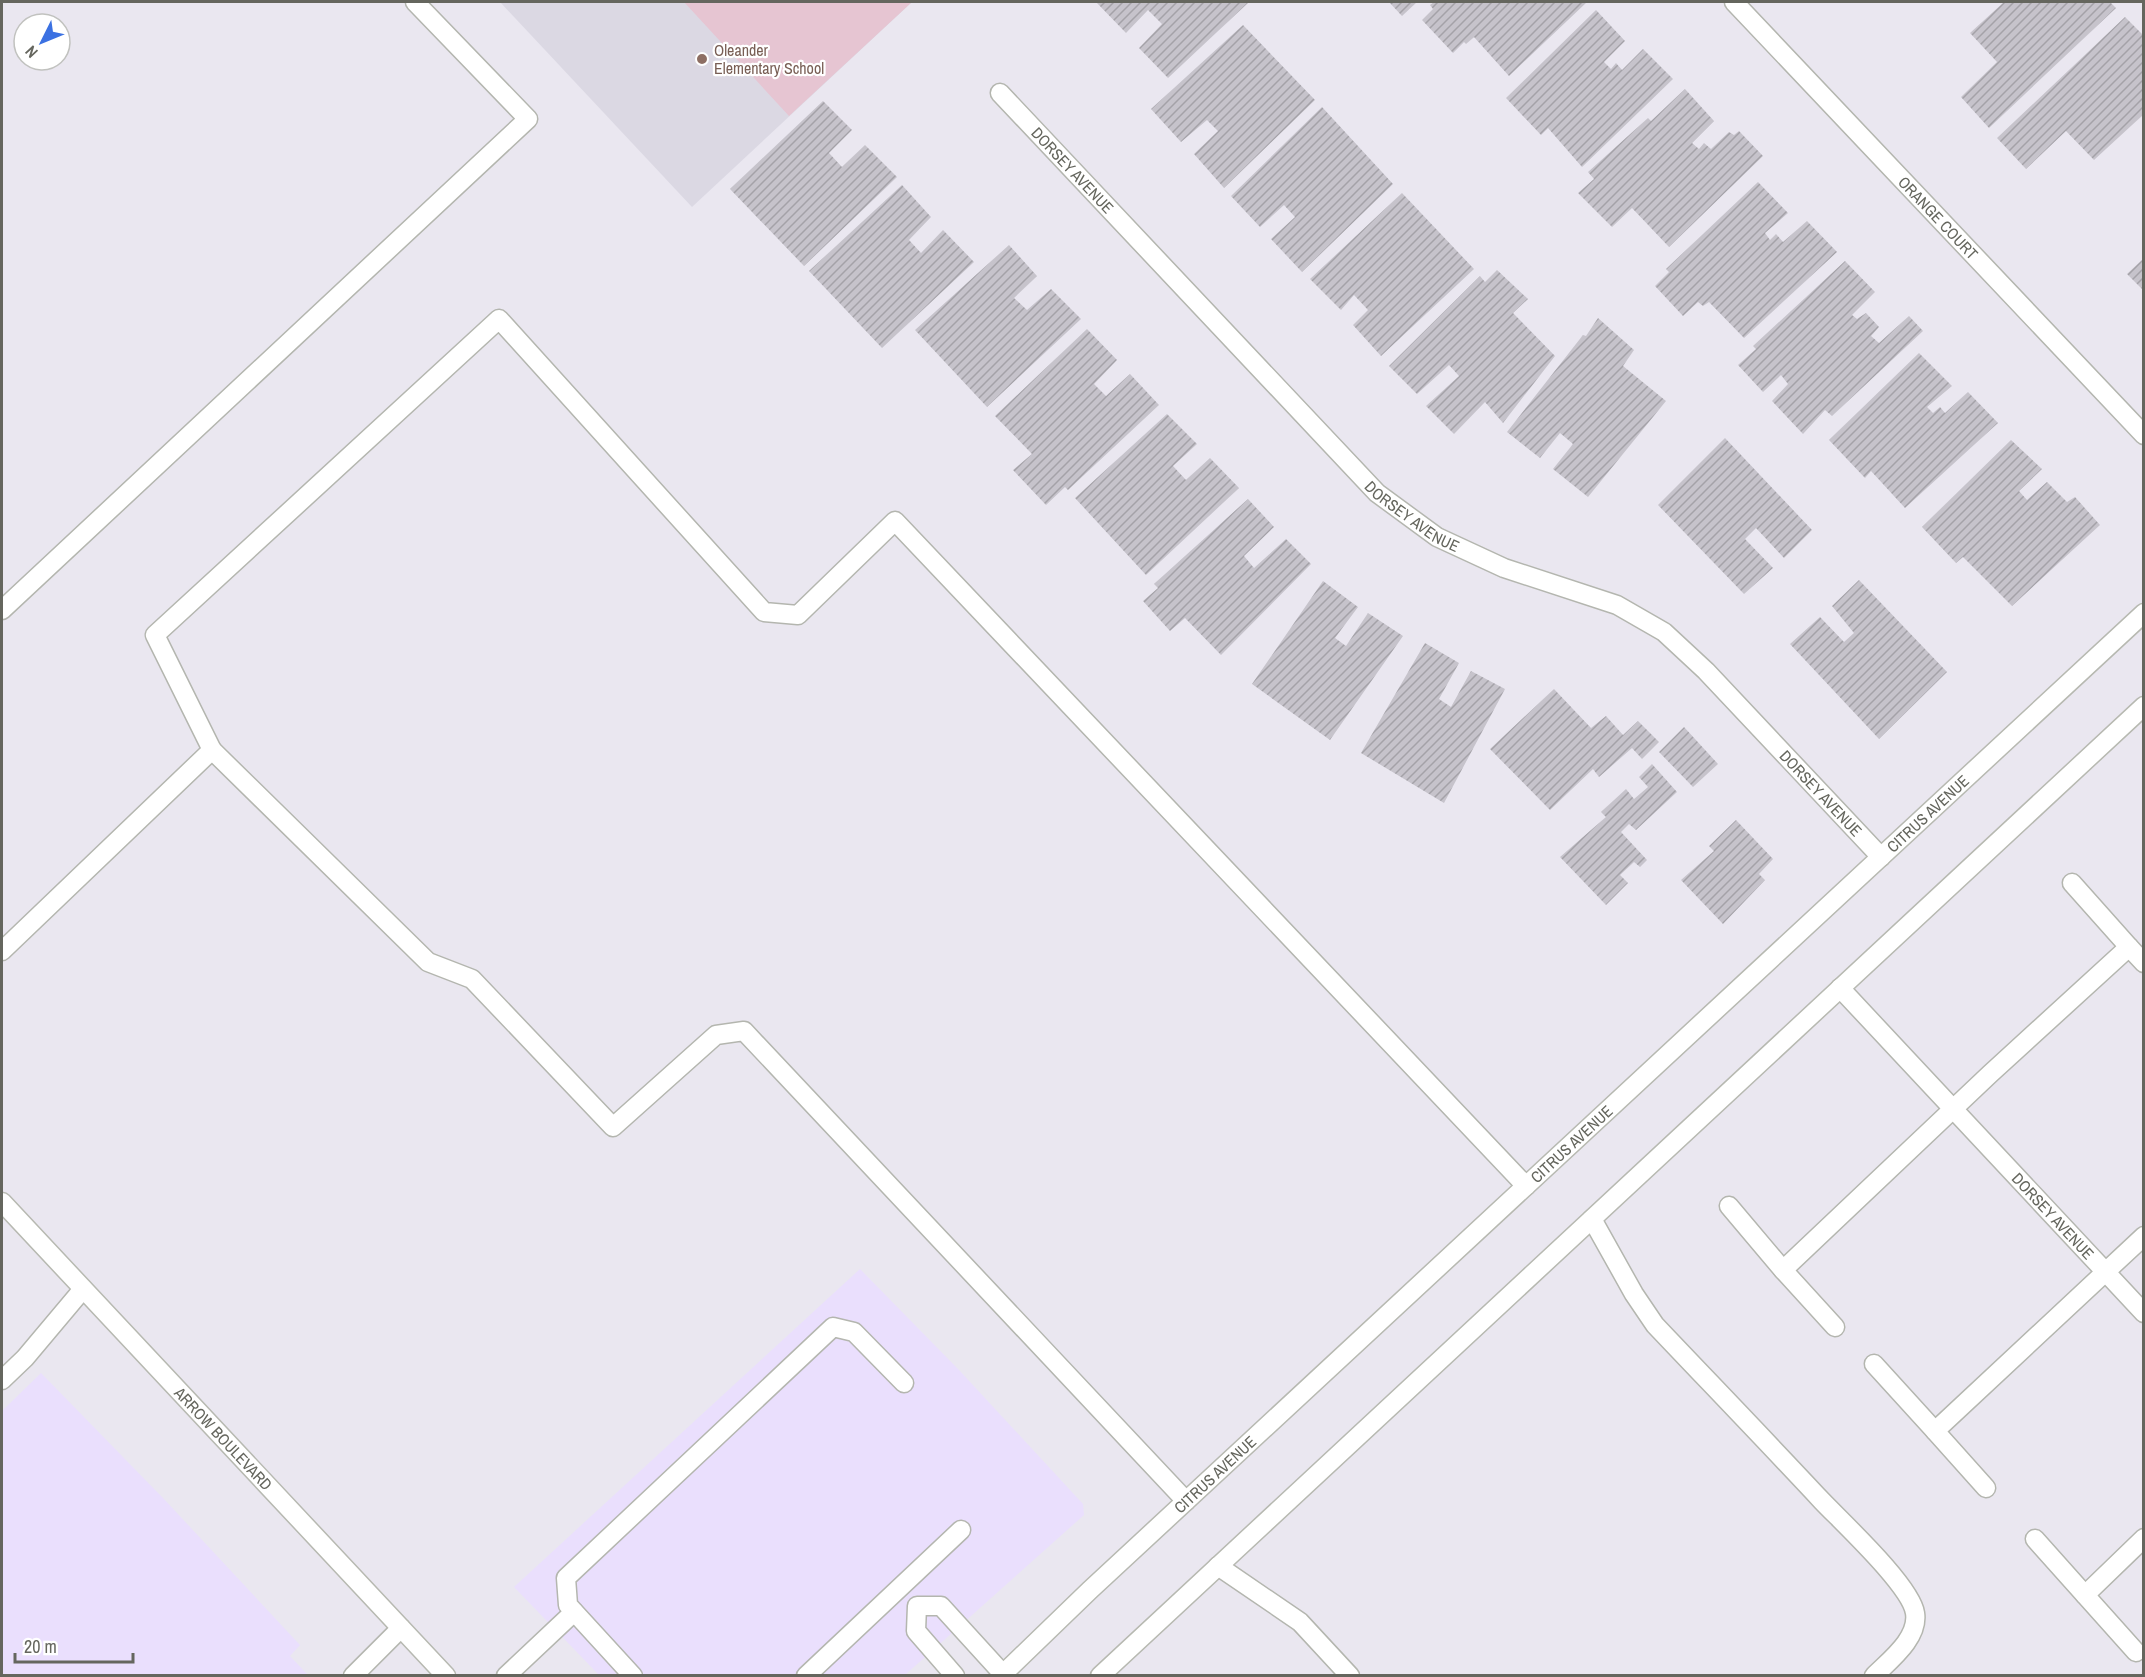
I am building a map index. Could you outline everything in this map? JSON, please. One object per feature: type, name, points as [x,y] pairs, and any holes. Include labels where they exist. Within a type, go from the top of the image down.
[{"type":"main road","points":[[2,610],[528,119],[415,2]]},
{"type":"main road","name":"ORANGE COURT","points":[[1734,2],[2144,435]]},
{"type":"main road","name":"DORSEY AVENUE","points":[[1000,93],[1377,493],[1437,537],[1504,568],[1617,605],[1664,632],[1706,671],[1881,857]]},
{"type":"main road","points":[[1186,1501],[744,1031],[716,1035],[613,1127],[472,979],[428,962],[212,750],[155,635],[499,319],[764,612],[798,615],[895,522],[1526,1186]]},
{"type":"main road","name":"CITRUS AVENUE","points":[[1002,1675],[1186,1501],[2144,613]]},
{"type":"main road","points":[[1100,1676],[2144,706]]},
{"type":"main road","points":[[2,951],[212,750]]},
{"type":"main road","points":[[2072,883],[2144,963]]},
{"type":"main road","points":[[1783,1270],[2129,947]]},
{"type":"main road","name":"DORSEY AVENUE","points":[[1840,988],[2144,1312]]},
{"type":"main road","name":"ARROW BOULEVARD","points":[[2,1202],[446,1676]]},
{"type":"main road","points":[[1729,1206],[1835,1327]]},
{"type":"main road","points":[[1592,1219],[1634,1294],[1655,1325],[1863,1544],[1904,1591],[1916,1614],[1913,1628],[1904,1648],[1874,1676]]},
{"type":"main road","points":[[1935,1431],[2144,1236]]},
{"type":"main road","points":[[2,1380],[25,1358],[83,1289]]},
{"type":"main road","points":[[633,1676],[568,1605],[566,1578],[833,1327],[854,1332],[904,1383]]},
{"type":"main road","points":[[1874,1364],[1986,1488]]},
{"type":"main road","points":[[806,1676],[961,1530]]},
{"type":"main road","points":[[2085,1595],[2144,1538]]},
{"type":"main road","points":[[2035,1539],[2136,1652]]},
{"type":"main road","points":[[1218,1566],[1300,1622],[1350,1676]]},
{"type":"main road","points":[[901,1587],[917,1606],[916,1631],[955,1676]]},
{"type":"main road","points":[[917,1606],[941,1606],[1002,1675]]},
{"type":"main road","points":[[506,1676],[574,1612]]},
{"type":"main road","points":[[353,1676],[401,1628]]},
{"type":"shaded area","name":"Oleander Elementary School","points":[[500,2],[912,2],[692,207]]},
{"type":"shaded area","points":[[684,2],[912,2],[789,116]]},
{"type":"shaded area","points":[[860,1269],[959,1370],[1083,1504],[1084,1515],[905,1675],[599,1675],[514,1587]]},
{"type":"shaded area","points":[[41,1373],[163,1498],[300,1645],[290,1656],[308,1675],[2,1675],[2,1411]]},
{"type":"building","points":[[1096,2],[1249,2],[1168,78],[1139,48],[1162,24],[1148,10],[1126,33]]},
{"type":"building","points":[[1389,2],[1417,2],[1402,16]]},
{"type":"building","points":[[1434,2],[1587,2],[1509,76],[1474,37],[1466,44],[1464,42],[1453,53],[1422,20],[1433,9],[1430,5]]},
{"type":"building","points":[[2004,2],[2110,2],[2116,8],[1989,128],[1961,97],[1997,62],[1970,33]]},
{"type":"building","points":[[1596,10],[1625,41],[1604,62],[1611,69],[1616,63],[1622,70],[1643,49],[1673,79],[1582,167],[1548,128],[1541,135],[1506,98]]},
{"type":"building","points":[[2125,17],[2144,36],[2144,114],[2094,160],[2066,131],[2026,169],[1997,138]]},
{"type":"building","points":[[1243,25],[1315,100],[1224,188],[1194,154],[1218,131],[1207,120],[1181,142],[1151,109]]},
{"type":"building","points":[[1685,89],[1714,121],[1692,143],[1699,149],[1704,143],[1711,149],[1729,132],[1734,135],[1739,131],[1763,156],[1669,247],[1632,208],[1612,227],[1578,193],[1594,179],[1588,172],[1648,118],[1651,121]]},
{"type":"building","points":[[823,101],[852,130],[829,153],[842,167],[865,145],[897,177],[804,266],[730,189]]},
{"type":"building","points":[[1322,107],[1393,184],[1302,272],[1271,239],[1295,217],[1284,205],[1260,227],[1231,196]]},
{"type":"building","points":[[1758,182],[1788,213],[1765,233],[1770,240],[1776,234],[1783,242],[1807,221],[1837,252],[1744,338],[1709,302],[1703,306],[1698,302],[1683,316],[1655,286],[1669,272],[1666,269]]},
{"type":"building","points":[[902,185],[931,217],[909,240],[921,253],[943,230],[974,262],[882,348],[809,271]]},
{"type":"building","points":[[1402,193],[1474,269],[1381,356],[1353,325],[1368,310],[1354,295],[1341,310],[1310,279]]},
{"type":"building","points":[[1009,245],[1037,276],[1014,298],[1027,310],[1051,289],[1081,319],[987,407],[915,330]]},
{"type":"building","points":[[2144,258],[2144,291],[2127,274]]},
{"type":"building","points":[[1845,261],[1875,292],[1852,315],[1857,319],[1866,313],[1879,327],[1871,336],[1879,343],[1909,316],[1923,331],[1832,416],[1825,410],[1803,434],[1772,401],[1788,384],[1781,375],[1763,392],[1738,365],[1756,349],[1753,346]]},
{"type":"building","points":[[1497,270],[1528,299],[1513,313],[1555,356],[1503,423],[1485,402],[1454,434],[1426,406],[1459,376],[1449,365],[1417,394],[1389,366],[1480,276],[1485,282]]},
{"type":"building","points":[[1598,318],[1634,350],[1623,366],[1666,401],[1588,497],[1553,469],[1573,444],[1560,433],[1540,458],[1507,432],[1583,335],[1586,336]]},
{"type":"building","points":[[1087,329],[1117,360],[1094,384],[1106,396],[1130,374],[1159,405],[1068,490],[1065,487],[1046,505],[1013,470],[1032,454],[995,416]]},
{"type":"building","points":[[1919,353],[1952,386],[1927,407],[1933,413],[1940,407],[1945,413],[1968,392],[1998,423],[1905,508],[1871,471],[1865,478],[1829,440]]},
{"type":"building","points":[[1167,414],[1197,444],[1173,466],[1186,480],[1210,458],[1239,488],[1146,575],[1075,498]]},
{"type":"building","points":[[1725,438],[1812,530],[1784,558],[1756,528],[1745,539],[1773,568],[1744,594],[1658,505]]},
{"type":"building","points":[[2011,440],[2042,469],[2019,491],[2027,500],[2047,482],[2067,502],[2075,497],[2100,525],[2012,606],[1963,557],[1956,563],[1922,527]]},
{"type":"building","points":[[1248,499],[1274,527],[1244,556],[1254,568],[1286,539],[1311,564],[1221,655],[1185,618],[1170,631],[1143,601],[1158,588],[1154,584]]},
{"type":"building","points":[[1859,580],[1947,672],[1879,739],[1790,644],[1820,617],[1844,642],[1854,633],[1832,606]]},
{"type":"building","points":[[1323,581],[1358,607],[1335,638],[1346,646],[1368,613],[1403,636],[1330,740],[1252,684]]},
{"type":"building","points":[[1425,643],[1459,663],[1439,699],[1451,707],[1471,671],[1505,689],[1444,803],[1361,753]]},
{"type":"building","points":[[1554,689],[1591,728],[1606,716],[1623,735],[1638,721],[1659,742],[1642,759],[1632,748],[1599,777],[1593,769],[1550,810],[1490,749]]},
{"type":"building","points":[[1684,727],[1718,764],[1693,787],[1659,752]]},
{"type":"building","points":[[1652,764],[1677,792],[1636,830],[1629,824],[1621,832],[1647,860],[1640,867],[1634,862],[1620,875],[1628,883],[1606,905],[1560,857],[1606,817],[1601,812],[1626,789],[1634,799],[1648,787],[1639,777]]},
{"type":"building","points":[[1736,820],[1773,859],[1759,874],[1765,880],[1723,924],[1681,880],[1714,851],[1709,846]]},
{"type":"place","name":"Oleander Elementary School","points":[[702,59]]}]
